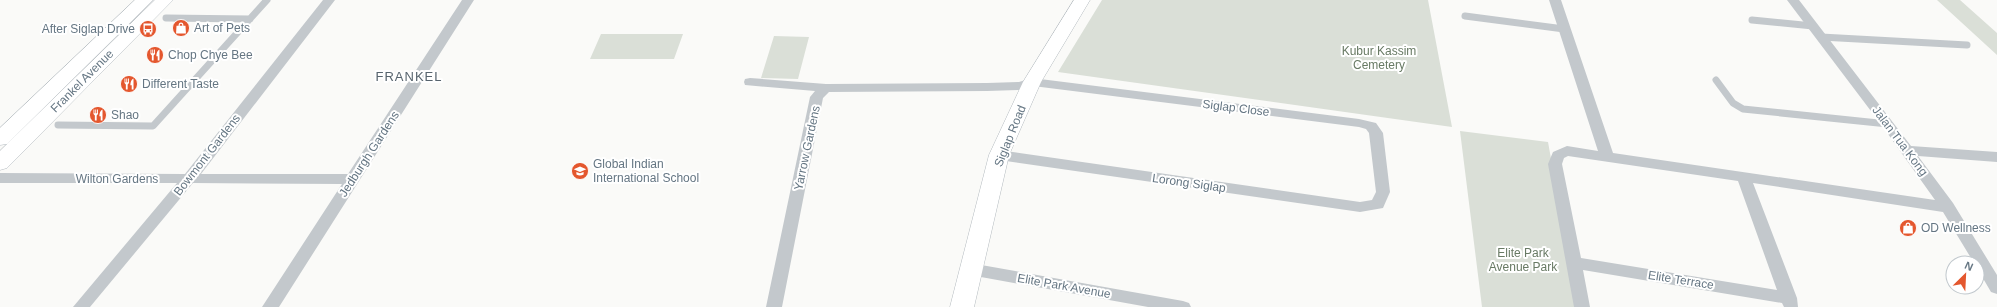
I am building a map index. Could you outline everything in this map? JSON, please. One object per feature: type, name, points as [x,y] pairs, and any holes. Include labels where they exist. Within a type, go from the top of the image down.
[{"type":"street","name":"Frankel Avenue","points":[[0,139],[145,0]]},
{"type":"street","name":"Bowmont Gardens","points":[[81,307],[189,179],[329,0]]},
{"type":"street","name":"Jedburgh Gardens","points":[[270,307],[468,0]]},
{"type":"street","name":"Siglap Road","points":[[962,307],[970,269],[999,155],[1026,84],[1082,0]]},
{"type":"street","points":[[1555,0],[1607,156]]},
{"type":"street","name":"Jalan Tua Kong","points":[[1793,0],[1888,124],[1948,207],[1997,288]]},
{"type":"street","name":"Frankel Avenue","points":[[0,163],[165,9]]},
{"type":"street","points":[[750,82],[826,88],[987,87],[1026,84]]},
{"type":"street","name":"Siglap Close","points":[[1026,84],[1359,123],[1371,126],[1376,133],[1382,192],[1378,204]]},
{"type":"street","name":"Yarrow Gardens","points":[[774,307],[818,97],[826,88]]},
{"type":"street","points":[[1907,150],[1997,157]]},
{"type":"street","points":[[1582,307],[1555,164],[1558,155],[1567,151],[1948,207]]},
{"type":"street","name":"Lorong Siglap","points":[[999,155],[1360,207],[1378,204]]},
{"type":"street","name":"Elite Terrace","points":[[1743,176],[1790,303]]},
{"type":"street","name":"Wilton Gardens","points":[[0,178],[353,179]]},
{"type":"street","name":"Elite Terrace","points":[[1573,262],[1790,303]]},
{"type":"street","name":"Elite Park Avenue","points":[[970,269],[1183,307]]},
{"type":"lane","points":[[58,125],[153,126],[267,0]]},
{"type":"lane","points":[[165,9],[250,19]]},
{"type":"lane","points":[[1466,16],[1564,29]]},
{"type":"lane","points":[[1752,20],[1813,26]]},
{"type":"lane","points":[[1821,37],[1967,45]]},
{"type":"lane","points":[[1716,80],[1733,103],[1743,109],[1888,124]]},
{"type":"green space","name":"Kubur Kassim Cemetery","points":[[1102,0],[1428,0],[1452,127],[1058,72]]},
{"type":"green space","points":[[1937,0],[1960,0],[1997,33],[1997,55]]},
{"type":"green space","points":[[601,34],[683,34],[674,59],[590,59]]},
{"type":"green space","points":[[774,36],[809,37],[798,79],[761,78]]},
{"type":"green space","name":"Elite Park Avenue Park","points":[[1460,131],[1548,142],[1578,307],[1482,307]]},
{"type":"place","name":"Art of Pets","points":[[181,28]]},
{"type":"place","name":"After Siglap Drive","points":[[148,29]]},
{"type":"place","name":"Chop Chye Bee","points":[[155,55]]},
{"type":"place","name":"Different Taste","points":[[129,84]]},
{"type":"place","name":"Shao","points":[[98,115]]},
{"type":"place","name":"Global Indian International School","points":[[580,171]]},
{"type":"place","name":"OD Wellness","points":[[1908,228]]},
{"type":"district","name":"FRANKEL","points":[[409,76]]}]
